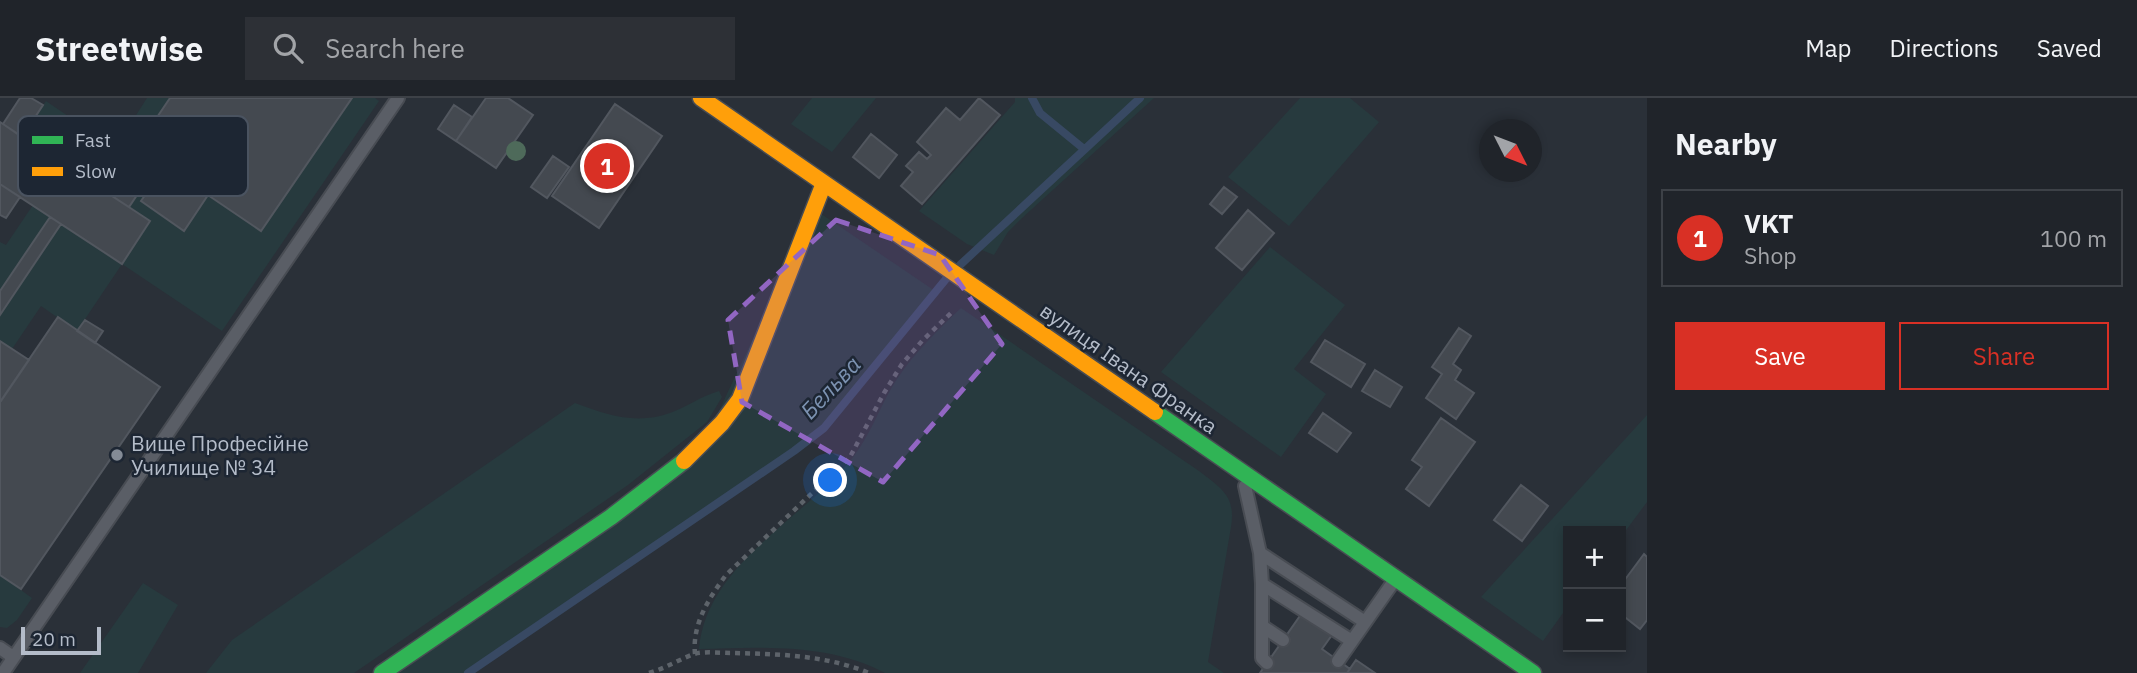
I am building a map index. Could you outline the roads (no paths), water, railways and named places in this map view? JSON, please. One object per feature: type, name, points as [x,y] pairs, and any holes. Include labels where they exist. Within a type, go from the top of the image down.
[{"type":"main road","name":"вулиця Івана Франка","points":[[701,98],[1533,673]]},
{"type":"main road","points":[[382,673],[671,473],[702,447],[724,423],[749,380],[824,183]]},
{"type":"lane","points":[[3,673],[398,98]]},
{"type":"lane","points":[[1242,472],[1259,553],[1262,584],[1262,658],[1267,663]]},
{"type":"lane","points":[[1259,553],[1365,622]]},
{"type":"lane","points":[[1338,661],[1396,578]]},
{"type":"lane","points":[[1262,584],[1352,641]]},
{"type":"lane","points":[[1262,626],[1283,640]]},
{"type":"lane","points":[[0,648],[13,657]]},
{"type":"waterway","points":[[1032,98],[1040,113],[1084,149]]},
{"type":"waterway","name":"Бельва","points":[[960,265],[1140,98]]},
{"type":"waterway","name":"Бельва","points":[[468,673],[824,428],[946,279]]},
{"type":"place","name":"VKT","points":[[607,166]]},
{"type":"place","name":"Вище Професійне Училище № 34","points":[[117,455]]}]
